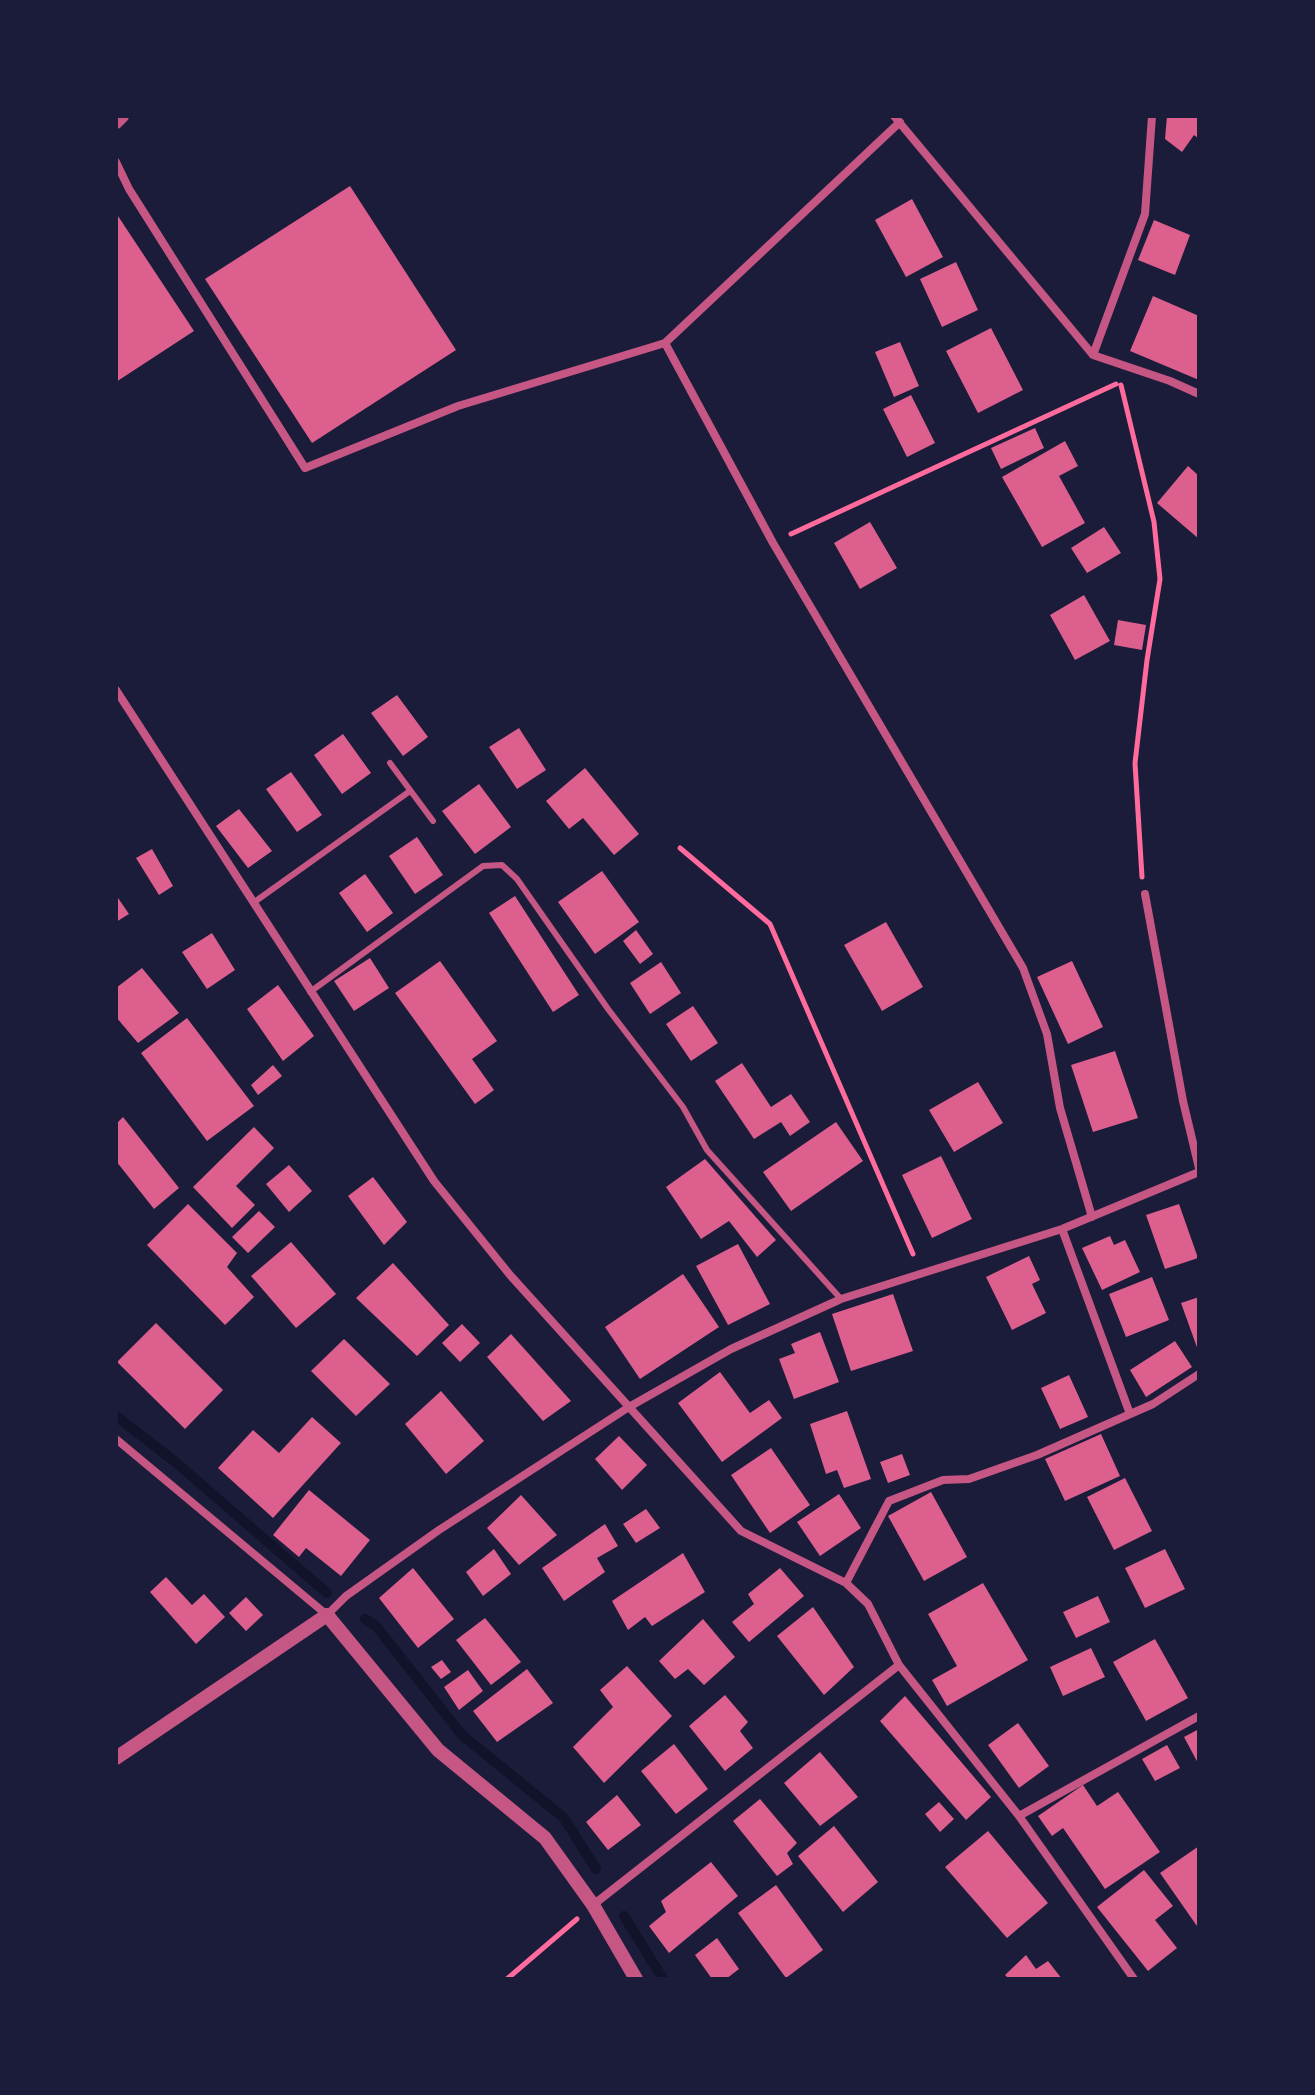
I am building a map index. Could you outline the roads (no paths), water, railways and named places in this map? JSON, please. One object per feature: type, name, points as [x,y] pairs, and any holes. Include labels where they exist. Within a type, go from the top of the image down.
[{"type":"street","points":[[116,122],[122,116]]},
{"type":"street","points":[[1093,355],[1145,214],[1152,116]]},
{"type":"street","points":[[116,162],[129,189],[305,468],[458,406],[665,343],[897,119],[1093,355],[1199,394]]},
{"type":"street","points":[[665,343],[773,543],[1023,968],[1047,1034],[1060,1108],[1092,1217]]},
{"type":"street","points":[[116,690],[434,1181],[510,1275],[741,1531],[846,1583],[868,1604],[899,1665],[1019,1816],[1134,1979]]},
{"type":"street","points":[[116,1758],[327,1615],[346,1596],[439,1530],[629,1407],[731,1349],[841,1299],[1062,1229],[1199,1170],[1183,1101],[1145,894]]},
{"type":"street","points":[[1062,1229],[1130,1414]]},
{"type":"street","points":[[846,1583],[889,1501],[943,1480],[969,1479],[1037,1455],[1153,1404],[1199,1374]]},
{"type":"street","points":[[116,1439],[327,1615],[438,1750],[545,1838],[593,1905],[636,1979]]},
{"type":"street","points":[[593,1905],[899,1665]]},
{"type":"street","points":[[1019,1816],[1199,1716]]},
{"type":"lane","points":[[390,763],[433,821]]},
{"type":"lane","points":[[253,903],[410,791]]},
{"type":"lane","points":[[310,992],[483,866],[502,865],[517,879],[608,1009],[683,1107],[707,1150],[841,1299]]},
{"type":"waterway","points":[[116,1416],[173,1460],[327,1593]]},
{"type":"waterway","points":[[365,1619],[376,1626],[462,1735],[564,1818],[596,1869]]},
{"type":"waterway","points":[[624,1916],[663,1979]]}]
